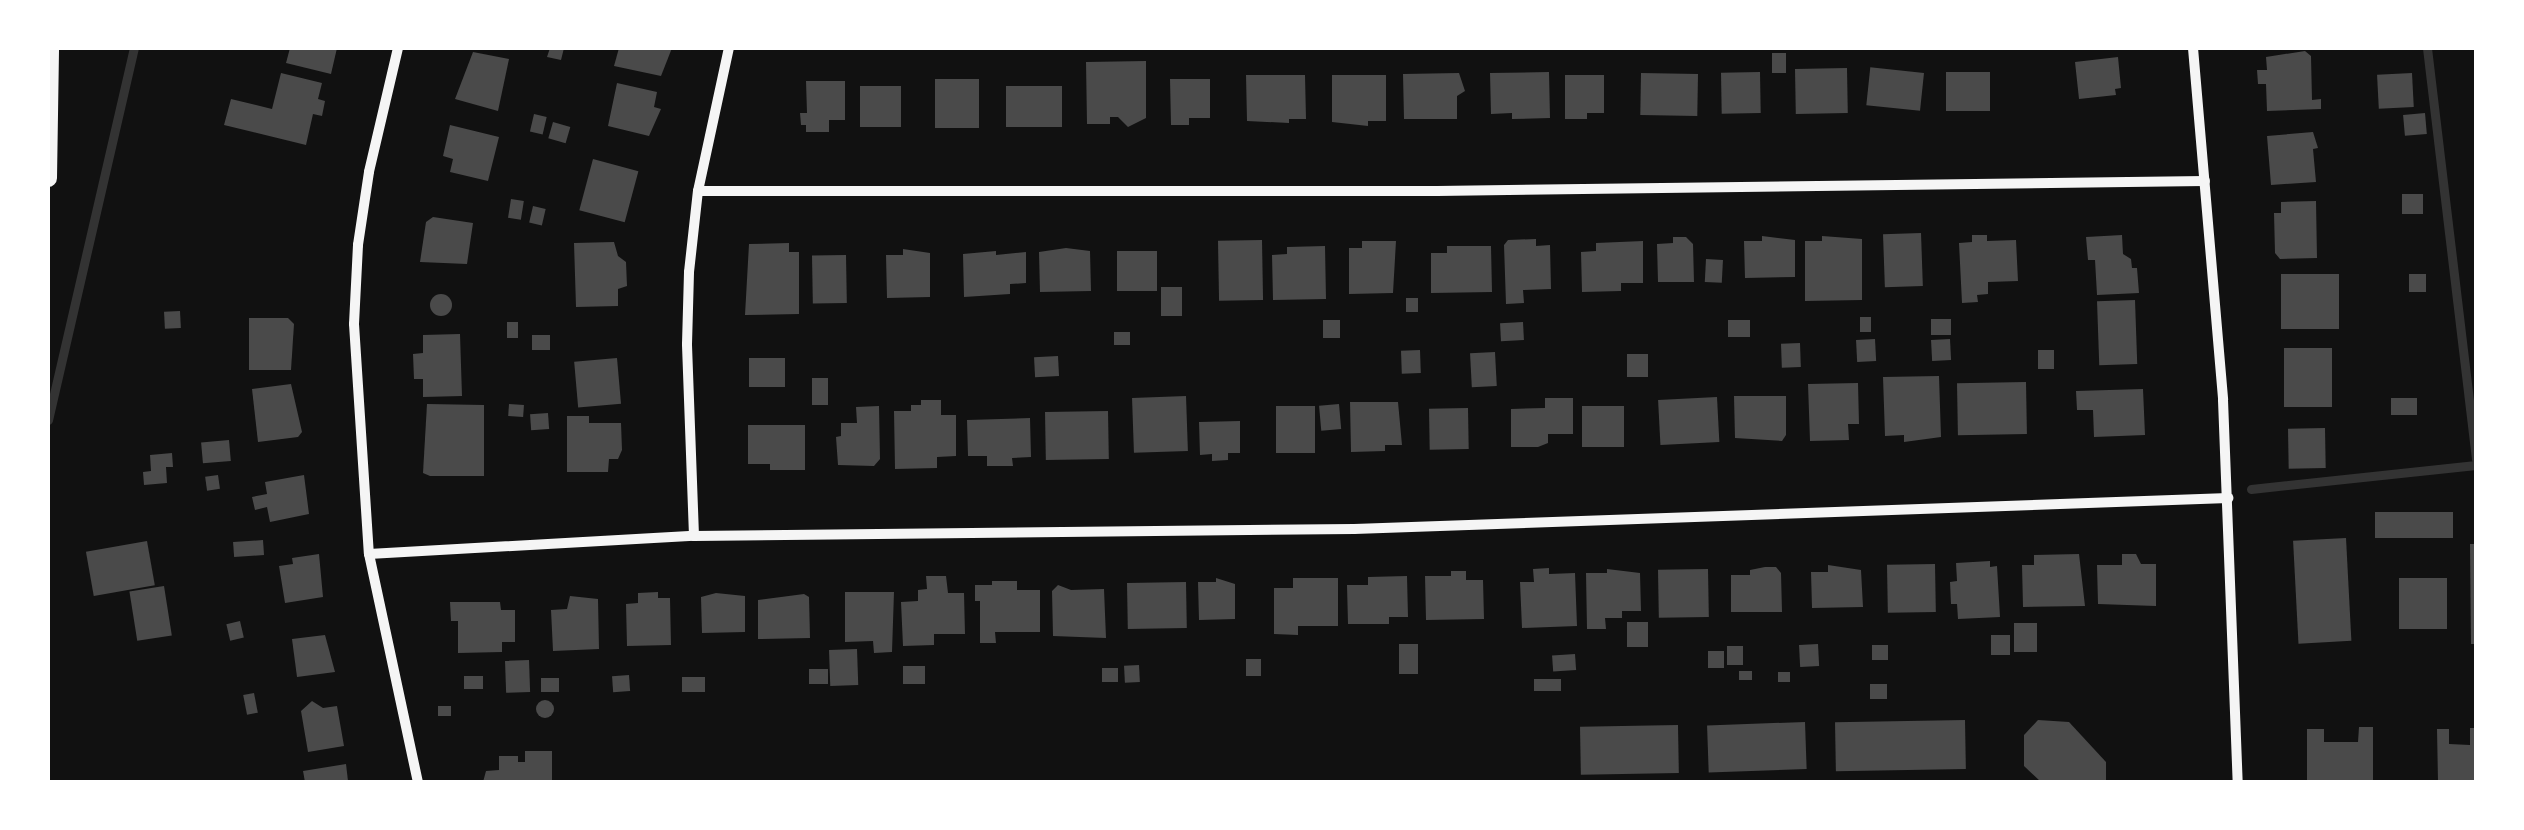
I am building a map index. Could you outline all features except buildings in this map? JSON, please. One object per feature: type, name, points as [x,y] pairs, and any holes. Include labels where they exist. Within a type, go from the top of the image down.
[{"type":"street","points":[[48,178],[50,48]]},
{"type":"street","points":[[398,48],[358,246],[354,324],[369,554],[418,782]]},
{"type":"street","points":[[694,536],[687,344],[698,191],[729,48]]},
{"type":"street","points":[[2193,48],[2228,498],[2238,782]]},
{"type":"street","points":[[698,191],[1437,192],[2205,181]]},
{"type":"street","points":[[369,554],[694,536],[1354,529],[2228,498]]},
{"type":"waterway","points":[[48,420],[134,48]]},
{"type":"waterway","points":[[2427,48],[2476,459]]},
{"type":"waterway","points":[[2251,489],[2476,465]]}]
